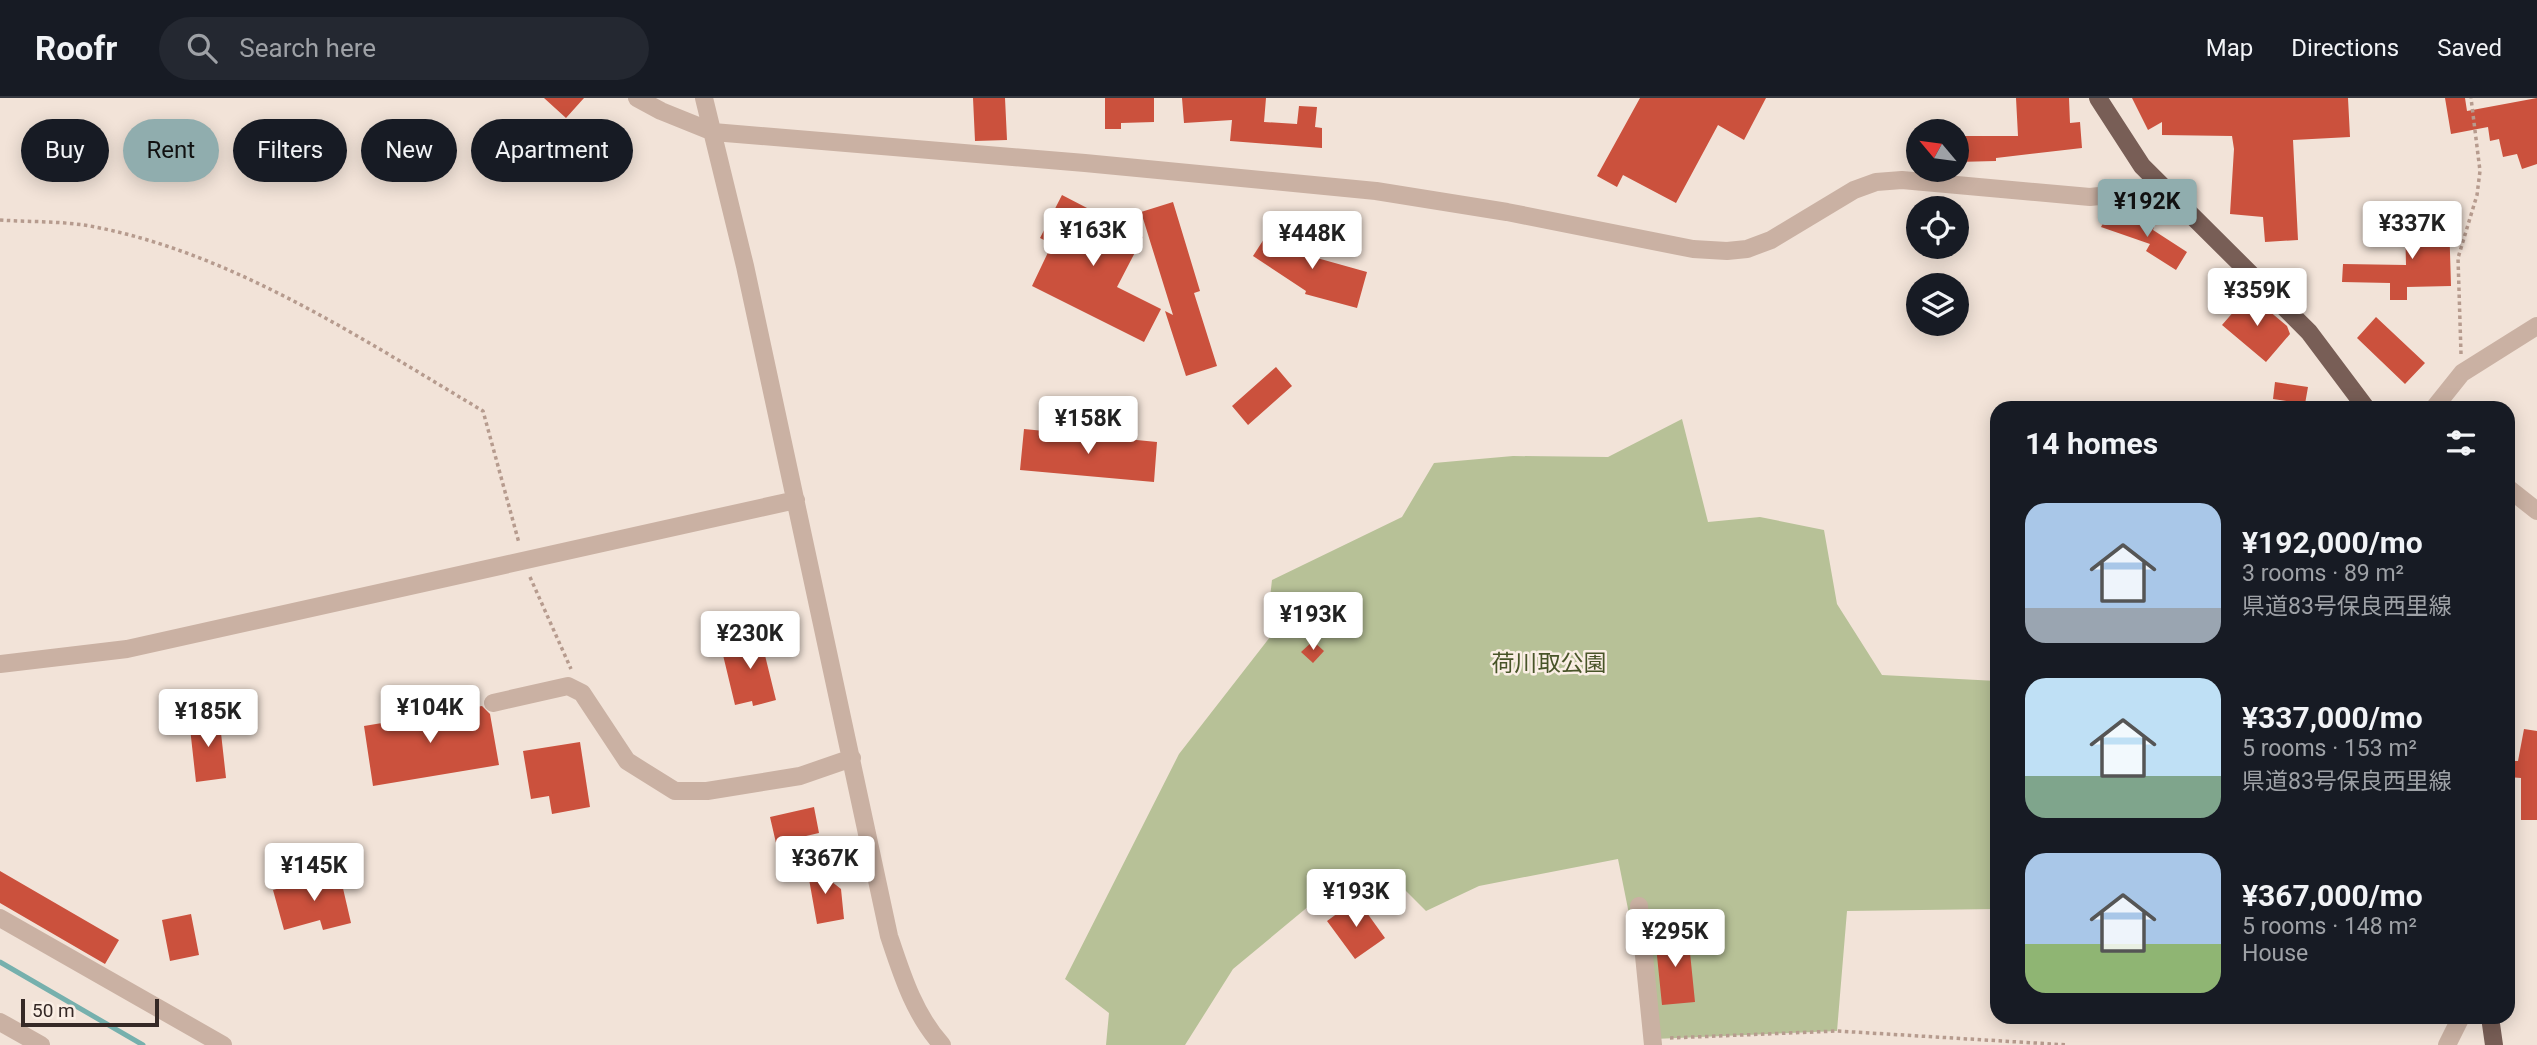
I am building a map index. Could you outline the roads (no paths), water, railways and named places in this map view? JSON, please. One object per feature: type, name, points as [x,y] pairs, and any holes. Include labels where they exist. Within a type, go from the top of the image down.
[{"type":"main road","points":[[2098,98],[2142,166],[2302,323],[2365,401]]},
{"type":"main road","points":[[2491,1024],[2494,1045]]},
{"type":"street","points":[[637,98],[713,132],[1376,191],[1507,212],[1693,249],[1747,249],[1771,240],[1853,190],[1875,182],[1902,180],[2090,197],[2164,189]]},
{"type":"street","points":[[704,98],[796,500],[889,936],[908,992],[929,1031],[942,1045]]},
{"type":"street","points":[[2440,401],[2462,373],[2537,326]]},
{"type":"street","points":[[2515,494],[2537,511]]},
{"type":"street","points":[[0,664],[127,649],[796,500]]},
{"type":"street","points":[[494,703],[568,686],[582,693],[627,761],[675,791],[707,791],[786,779],[852,758]]},
{"type":"street","points":[[1639,905],[1653,1042]]},
{"type":"street","points":[[0,918],[223,1045]]},
{"type":"street","points":[[0,1022],[41,1045]]},
{"type":"street","points":[[2446,1045],[2457,1024]]},
{"type":"waterway","points":[[0,962],[143,1045]]},
{"type":"park label","name":"荷川取公園","points":[[1549,663]]}]
